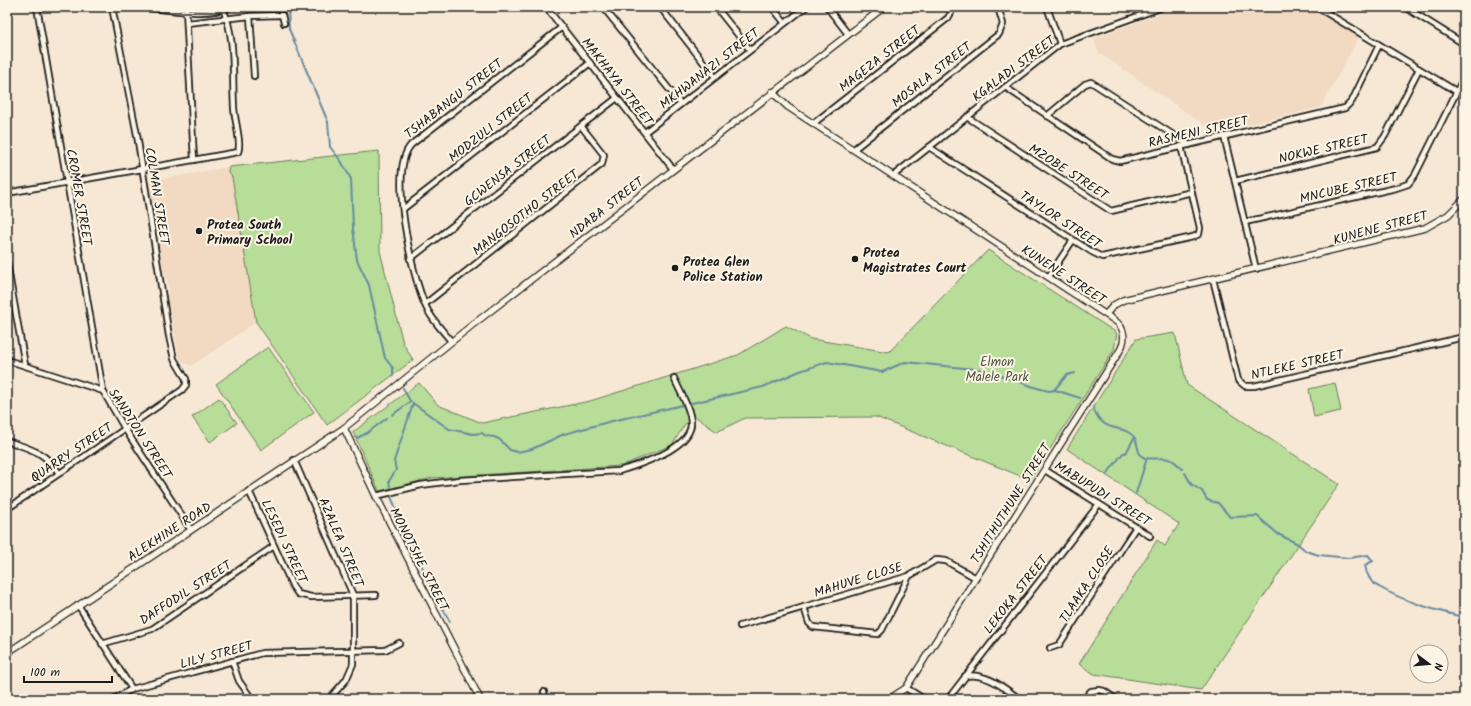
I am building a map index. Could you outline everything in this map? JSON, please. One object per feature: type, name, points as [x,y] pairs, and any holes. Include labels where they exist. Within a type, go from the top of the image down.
[{"type":"street","name":"CROMER STREET","points":[[37,7],[66,183],[103,391]]},
{"type":"street","name":"COLMAN STREET","points":[[112,7],[142,168],[170,344],[174,359],[186,379],[186,385]]},
{"type":"street","points":[[140,7],[202,12],[229,7]]},
{"type":"street","name":"MAKHAYA STREET","points":[[546,7],[673,169]]},
{"type":"street","points":[[603,7],[681,104]]},
{"type":"street","points":[[660,7],[715,77]]},
{"type":"street","points":[[716,7],[750,50]]},
{"type":"street","points":[[772,7],[784,22]]},
{"type":"street","name":"MKHWANAZI STREET","points":[[645,132],[784,22],[806,7]]},
{"type":"street","points":[[827,7],[848,34]]},
{"type":"street","name":"NDABA STREET","points":[[344,428],[452,341],[772,92],[884,7]]},
{"type":"street","name":"MAGEZA STREET","points":[[814,123],[948,18],[951,13],[950,7]]},
{"type":"street","name":"MOSALA STREET","points":[[854,149],[999,34],[1003,24],[998,7]]},
{"type":"street","points":[[1047,7],[1060,44]]},
{"type":"street","name":"KGALADI STREET","points":[[894,175],[1060,44],[1163,7]]},
{"type":"street","points":[[1317,7],[1464,96]]},
{"type":"street","points":[[1404,7],[1464,44]]},
{"type":"street","points":[[7,192],[237,153],[239,147],[234,106],[233,69],[228,19],[223,9]]},
{"type":"street","points":[[186,10],[194,160]]},
{"type":"street","points":[[187,23],[279,14],[282,15],[284,23]]},
{"type":"street","points":[[250,16],[254,76]]},
{"type":"street","name":"TSHABANGU STREET","points":[[452,341],[434,321],[425,304],[410,259],[403,209],[403,162],[407,149],[562,27]]},
{"type":"street","name":"RASMENI STREET","points":[[1005,88],[1116,161],[1347,107],[1352,101],[1380,45]]},
{"type":"street","name":"MODZULI STREET","points":[[403,209],[590,63]]},
{"type":"street","name":"NOKWE STREET","points":[[1235,181],[1377,147],[1385,136],[1419,70]]},
{"type":"street","name":"MNCUBE STREET","points":[[1245,222],[1408,184],[1415,175],[1464,77]]},
{"type":"street","points":[[1047,116],[1085,84],[1091,82],[1189,144]]},
{"type":"street","name":"KUNENE STREET","points":[[772,92],[783,103],[1106,314],[1115,304],[1124,300],[1425,228],[1444,218],[1463,201]]},
{"type":"street","name":"GCWENSA STREET","points":[[410,259],[617,98]]},
{"type":"street","name":"MZOBE STREET","points":[[966,117],[1111,211],[1192,192]]},
{"type":"street","name":"MANGOSOTHO STREET","points":[[425,304],[602,164],[604,155],[581,126]]},
{"type":"street","points":[[1224,136],[1256,269]]},
{"type":"street","name":"TAYLOR STREET","points":[[930,147],[1095,255],[1102,257],[1196,236],[1199,234],[1200,229],[1181,146]]},
{"type":"street","points":[[1049,276],[1073,240]]},
{"type":"street","points":[[7,263],[25,365]]},
{"type":"street","name":"NTLEKE STREET","points":[[1213,279],[1238,380],[1245,386],[1254,386],[1464,337]]},
{"type":"street","name":"TSHITHUTHUNE STREET","points":[[889,699],[906,688],[1082,411],[1124,342],[1124,335],[1120,324],[1106,314]]},
{"type":"street","name":"SANDTON STREET","points":[[7,360],[103,391],[125,429],[191,530]]},
{"type":"street","points":[[376,496],[421,485],[460,480],[619,471],[664,453],[678,444],[689,433],[691,425],[688,412],[674,378]]},
{"type":"street","name":"QUARRY STREET","points":[[7,509],[182,390],[186,385]]},
{"type":"street","name":"ALEKHINE ROAD","points":[[7,653],[344,428]]},
{"type":"street","name":"MONOTSHE STREET","points":[[344,428],[376,496],[480,699]]},
{"type":"street","points":[[7,441],[41,453],[49,460],[60,474]]},
{"type":"street","name":"AZALEA STREET","points":[[294,460],[353,595],[354,651],[351,673],[329,699]]},
{"type":"street","name":"MABUPUDI STREET","points":[[1044,470],[1150,536]]},
{"type":"street","name":"LESEDI STREET","points":[[249,491],[293,587],[298,594],[311,596],[376,595]]},
{"type":"street","name":"LEKOKA STREET","points":[[948,699],[1099,504]]},
{"type":"street","name":"TLAAKA CLOSE","points":[[1050,648],[1059,645],[1136,527]]},
{"type":"street","name":"DAFFODIL STREET","points":[[102,644],[152,629],[274,546]]},
{"type":"street","name":"MAHUVE CLOSE","points":[[740,626],[909,576],[932,561],[938,559],[946,561],[976,578]]},
{"type":"street","points":[[804,607],[809,623],[813,627],[878,634],[882,630],[909,576]]},
{"type":"street","points":[[78,605],[132,689]]},
{"type":"street","name":"LILY STREET","points":[[114,699],[132,689],[262,653],[385,650],[399,643]]},
{"type":"street","points":[[232,661],[239,681],[252,699]]},
{"type":"street","points":[[965,676],[976,675],[989,679],[1020,699]]},
{"type":"street","points":[[906,688],[924,699]]},
{"type":"street","points":[[1084,699],[1090,691],[1099,690],[1116,699]]},
{"type":"street","points":[[544,692],[545,699]]},
{"type":"shaded area","points":[[1179,7],[1308,7],[1360,35],[1321,107],[1215,132],[1098,52],[1094,38]]},
{"type":"shaded area","name":"Protea South Primary School","points":[[229,167],[228,172],[232,176],[257,319],[256,322],[191,366],[180,361],[167,296],[169,291],[167,277],[164,275],[148,187],[150,181]]},
{"type":"green space","points":[[379,151],[380,251],[403,343],[413,360],[327,425],[256,322],[232,177],[228,172],[229,167]]},
{"type":"green space","name":"Elmon Malele Park","points":[[988,250],[1117,333],[1114,350],[1030,480],[876,417],[745,418],[717,432],[696,417],[685,424],[672,445],[621,466],[432,478],[379,491],[353,432],[419,383],[438,405],[482,423],[590,401],[738,355],[786,326],[811,339],[889,352]]},
{"type":"green space","points":[[1175,333],[1187,385],[1339,484],[1201,690],[1094,674],[1079,664],[1157,540],[1165,546],[1179,524],[1067,449],[1136,339]]},
{"type":"green space","points":[[268,347],[314,412],[261,450],[216,384]]},
{"type":"green space","points":[[1335,383],[1341,411],[1314,417],[1309,389]]},
{"type":"green space","points":[[219,398],[237,423],[210,442],[192,417]]},
{"type":"waterway","points":[[288,7],[289,29],[328,122],[330,147],[341,161],[351,179],[353,228],[357,260],[369,285],[385,358],[393,368],[393,376]]},
{"type":"waterway","points":[[403,388],[410,401],[449,429],[473,434],[482,433],[486,436],[494,437],[499,439],[510,450],[517,452],[532,449],[564,434],[612,421],[763,387],[800,371],[827,362],[882,372],[905,362],[984,370],[1037,388],[1049,391],[1055,390],[1080,398]]},
{"type":"waterway","points":[[1054,390],[1067,375],[1075,373]]},
{"type":"waterway","points":[[392,415],[410,402]]},
{"type":"waterway","points":[[390,486],[389,481],[396,470],[394,461],[413,404]]},
{"type":"waterway","points":[[1093,407],[1097,416],[1107,426],[1124,430],[1134,437],[1137,442],[1139,452],[1142,456],[1151,459],[1168,459],[1173,461],[1182,469]]},
{"type":"waterway","points":[[357,438],[367,433],[387,418]]},
{"type":"waterway","points":[[1107,474],[1123,453],[1126,453],[1134,438]]},
{"type":"waterway","points":[[1136,493],[1147,458]]},
{"type":"waterway","points":[[1185,473],[1192,485],[1202,491],[1207,500],[1218,503],[1230,517],[1257,516],[1278,534],[1298,544],[1306,551],[1319,555],[1349,558],[1368,555],[1373,561],[1365,565],[1369,578],[1376,585],[1409,601],[1432,609],[1464,617]]},
{"type":"waterway","points":[[391,497],[428,580],[450,622]]},
{"type":"place","name":"Protea South Primary School","points":[[199,231]]},
{"type":"place","name":"Protea Magistrates Court","points":[[855,259]]},
{"type":"place","name":"Protea Glen Police Station","points":[[675,268]]}]
